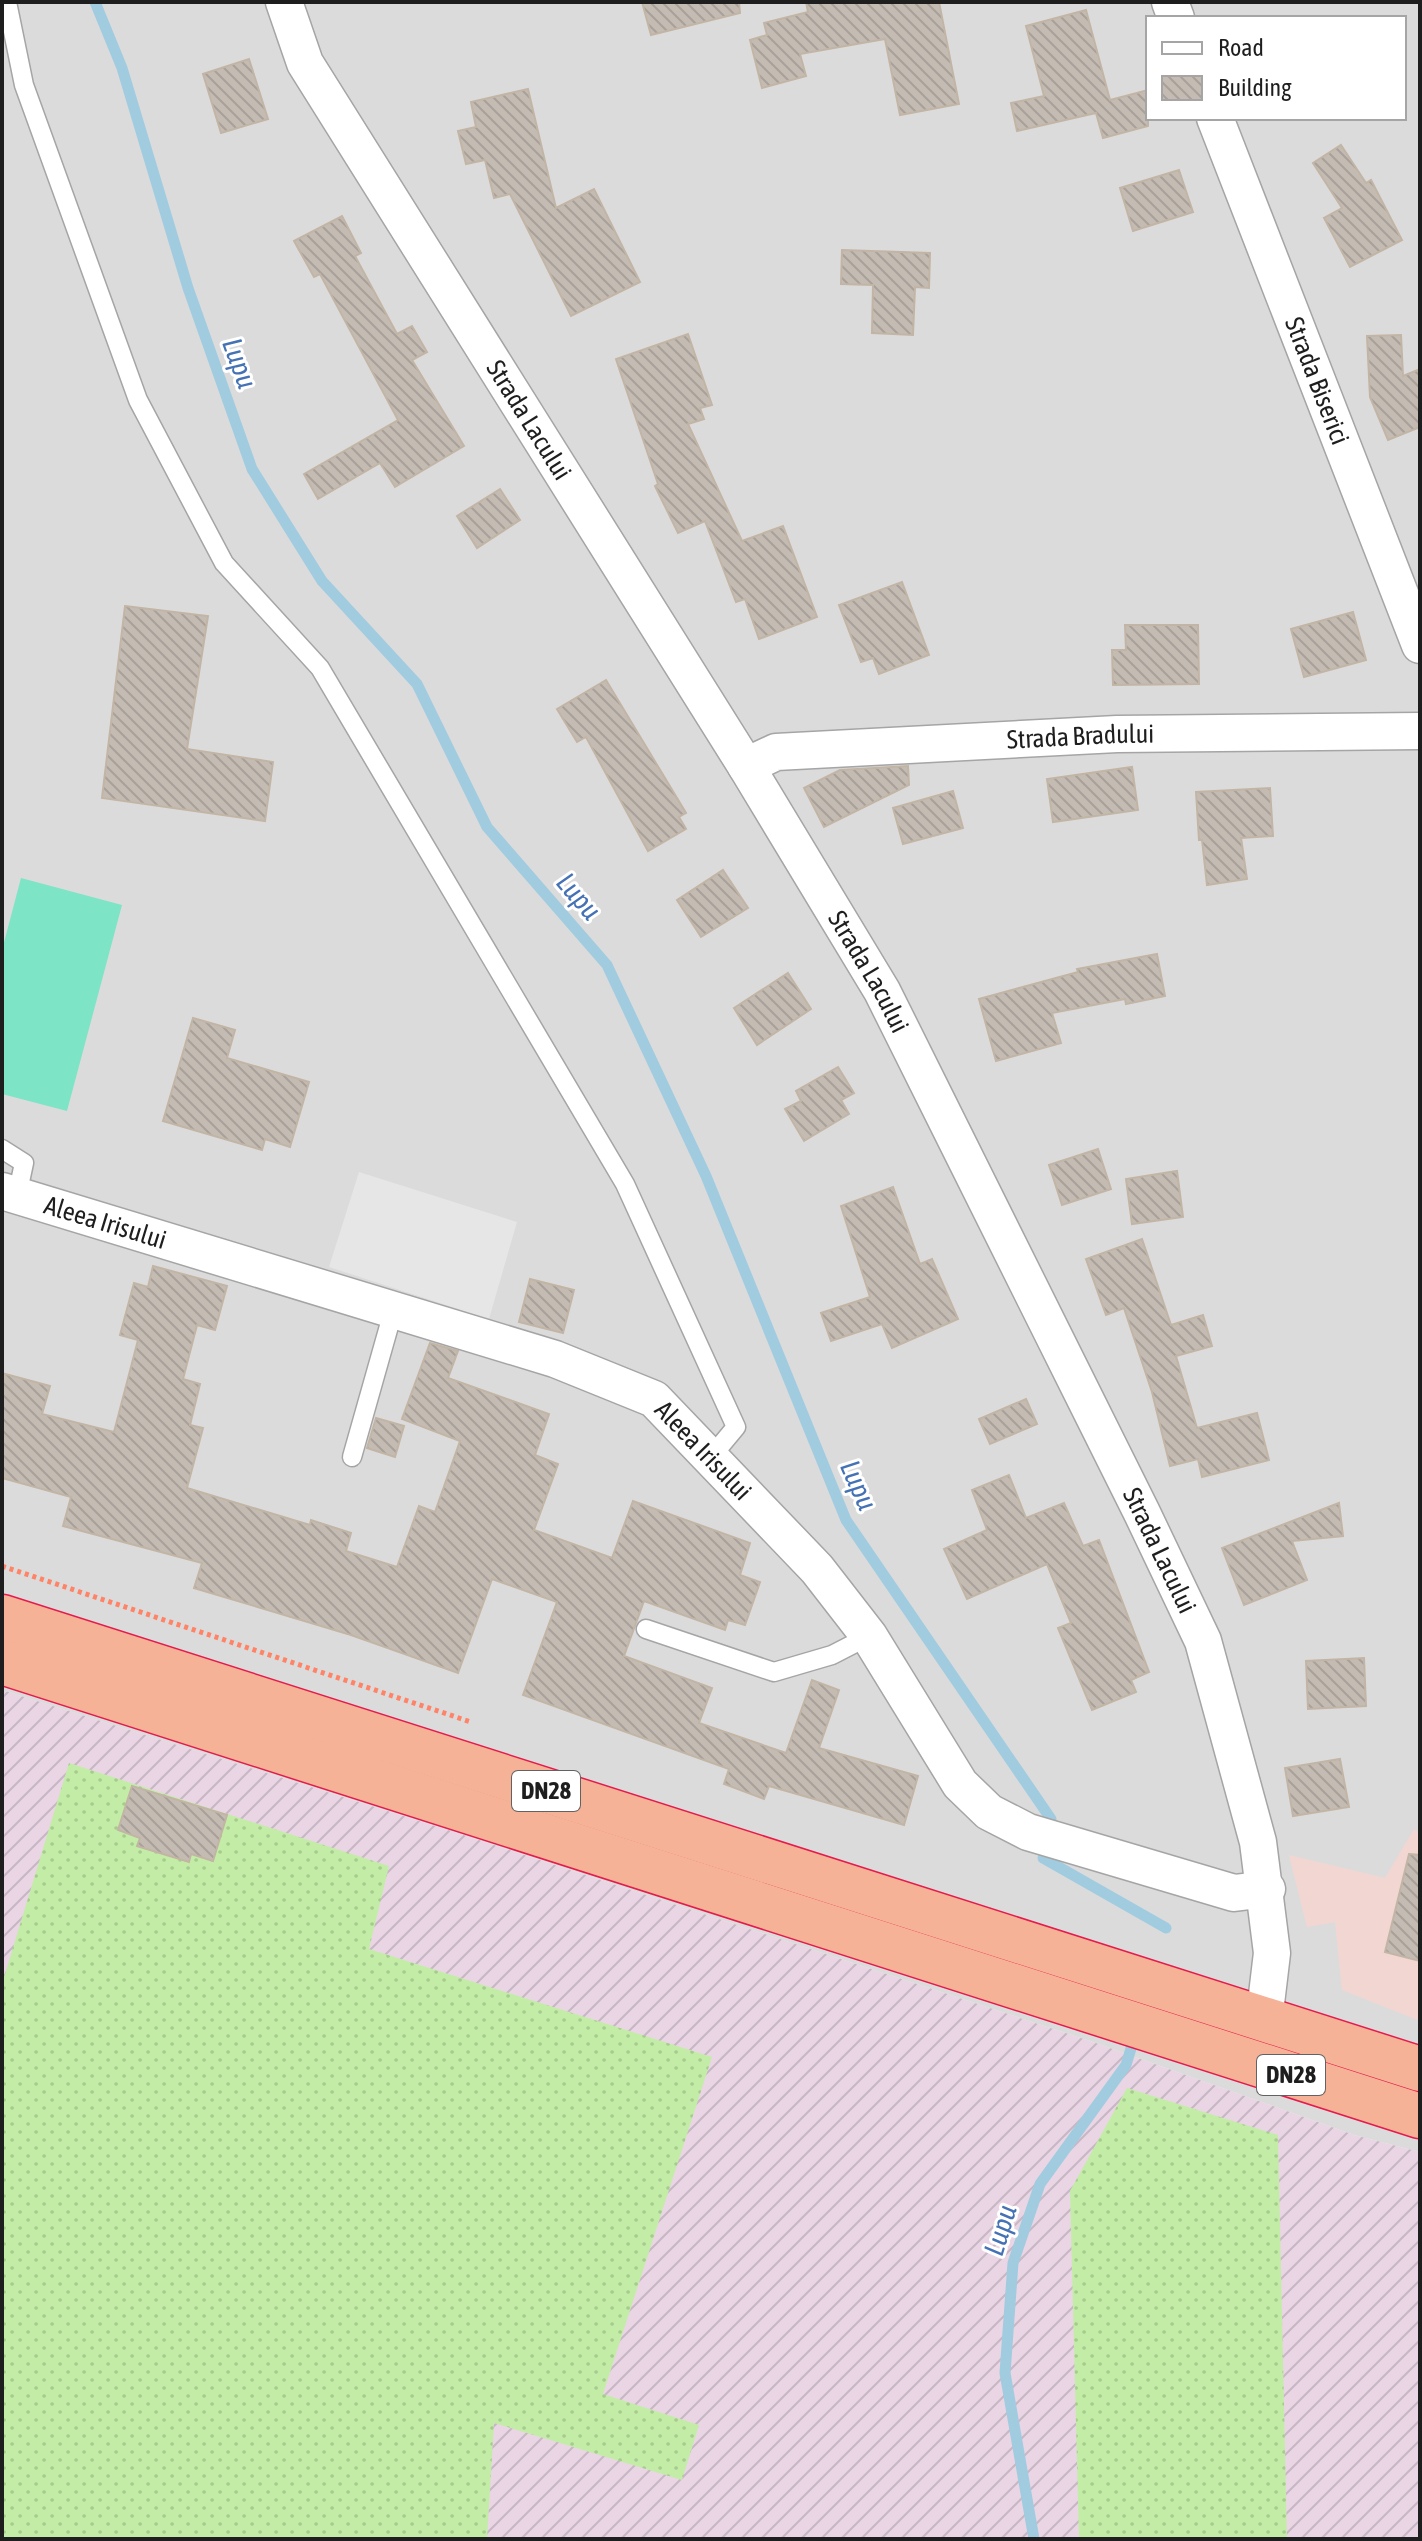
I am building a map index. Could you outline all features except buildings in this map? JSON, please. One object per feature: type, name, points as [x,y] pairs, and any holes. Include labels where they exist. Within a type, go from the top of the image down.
[{"type":"highway","name":"DN28","points":[[2,1617],[1420,2069]]},
{"type":"highway","name":"DN28","points":[[9,1674],[75,1686],[1420,2116]]},
{"type":"street","name":"Strada Lacului","points":[[284,2],[305,63],[746,766],[882,991],[1203,1641],[1258,1842],[1267,1889],[1272,1953],[1264,2020]]},
{"type":"street","name":"Strada Biserici","points":[[1216,120],[1420,645]]},
{"type":"street","name":"Strada Bradului","points":[[746,766],[776,752],[854,747],[1117,734],[1420,731]]},
{"type":"street","name":"Aleea Irisului","points":[[10,1193],[555,1359],[654,1399],[817,1569],[869,1636],[960,1784],[989,1812],[1028,1832],[1234,1893],[1267,1889]]},
{"type":"lane","points":[[7,2],[24,85],[138,400],[224,563],[320,668],[625,1184],[736,1427],[711,1457]]},
{"type":"lane","points":[[2,1149],[24,1163],[10,1193]]},
{"type":"lane","points":[[352,1457],[393,1312]]},
{"type":"lane","points":[[646,1629],[774,1672],[832,1655],[869,1636]]},
{"type":"shaded area","points":[[2,2],[1420,2],[1420,2152],[1354,2135],[1093,2042],[461,1834],[2,1690]]},
{"type":"shaded area","points":[[359,1172],[517,1222],[489,1319],[329,1267]]},
{"type":"shaded area","points":[[2,1690],[461,1834],[1093,2042],[1354,2135],[1420,2152],[1420,2539],[2,2539]]},
{"type":"shaded area","points":[[1414,1829],[1420,1833],[1420,2021],[1342,1990],[1335,1922],[1307,1927],[1289,1855],[1385,1878]]},
{"type":"green space","points":[[21,878],[122,905],[67,1111],[2,1094],[2,950]]},
{"type":"green space","points":[[69,1763],[389,1866],[369,1949],[712,2057],[603,2394],[699,2425],[682,2480],[494,2423],[487,2539],[2,2539],[2,1984]]},
{"type":"green space","points":[[1127,2088],[1278,2135],[1287,2539],[1079,2539],[1070,2191]]},
{"type":"waterway","name":"Lupu","points":[[95,2],[122,68],[188,288],[252,469],[322,581],[417,684],[487,827],[607,965],[706,1176],[846,1520],[1051,1819]]},
{"type":"waterway","name":"Lupu","points":[[1043,1858],[1166,1928]]},
{"type":"waterway","name":"Lupu","points":[[1034,2539],[1005,2373],[1013,2263],[1040,2184],[1126,2065],[1136,2032]]}]
